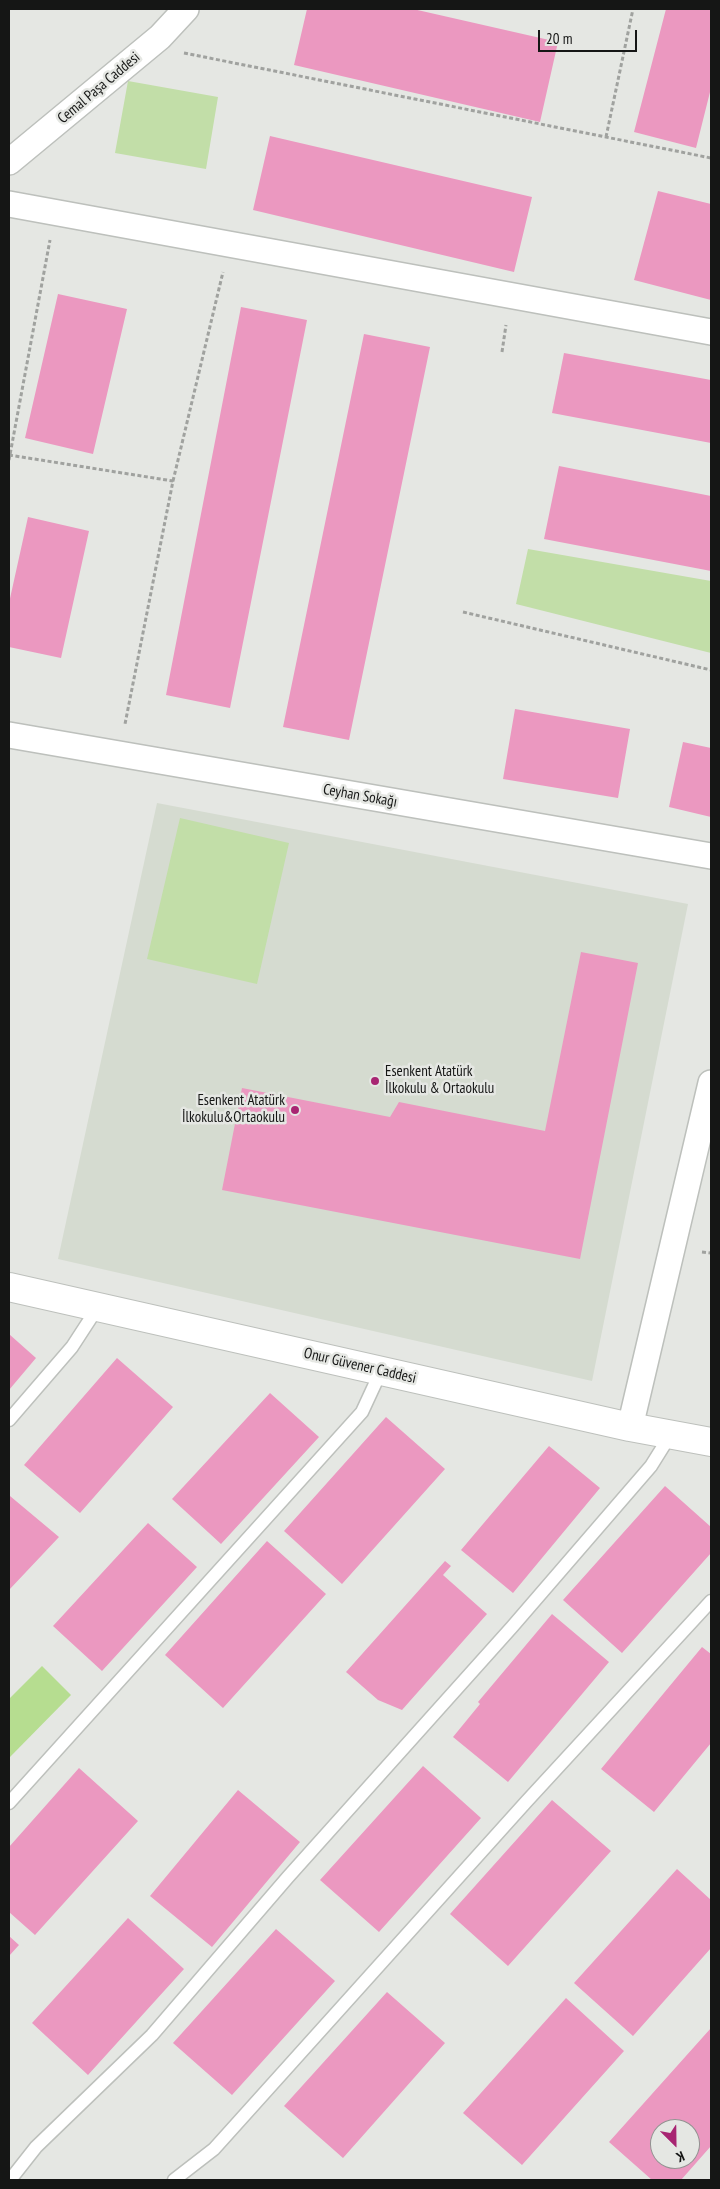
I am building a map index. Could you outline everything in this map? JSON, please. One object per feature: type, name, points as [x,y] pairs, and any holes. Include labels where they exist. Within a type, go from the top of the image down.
[{"type":"street","name":"Cemal Paşa Caddesi","points":[[9,162],[149,46],[186,9]]},
{"type":"street","points":[[9,204],[711,332]]},
{"type":"street","name":"Ceyhan Sokağı","points":[[9,735],[711,856]]},
{"type":"street","points":[[630,1427],[711,1083]]},
{"type":"street","name":"Onur Güvener Caddesi","points":[[9,1287],[630,1427],[711,1442]]},
{"type":"lane","points":[[9,1420],[72,1347],[98,1307]]},
{"type":"lane","points":[[9,1803],[362,1412],[381,1371]]},
{"type":"lane","points":[[10,2180],[36,2147],[152,2036],[288,1878],[512,1627],[651,1466],[671,1434]]},
{"type":"lane","points":[[174,2180],[214,2149],[526,1802],[711,1601]]},
{"type":"path","points":[[606,137],[633,9]]},
{"type":"path","points":[[149,46],[711,158]]},
{"type":"path","points":[[9,460],[56,213]]},
{"type":"path","points":[[119,754],[173,481],[229,244]]},
{"type":"path","points":[[9,455],[173,481]]},
{"type":"path","points":[[463,612],[711,670]]},
{"type":"shaded area","points":[[128,81],[218,97],[206,169],[115,153]]},
{"type":"shaded area","points":[[528,549],[711,581],[711,653],[516,604]]},
{"type":"shaded area","name":"Esenkent Atatürk İlkokulu & Ortaokulu","points":[[157,803],[688,904],[592,1381],[58,1259]]},
{"type":"shaded area","points":[[180,818],[289,843],[257,984],[147,959]]},
{"type":"shaded area","points":[[42,1666],[71,1695],[10,1757],[9,1699]]},
{"type":"building","points":[[307,9],[413,9],[558,42],[540,122],[294,65]]},
{"type":"building","points":[[666,9],[711,9],[711,88],[696,148],[634,132]]},
{"type":"building","points":[[270,136],[532,197],[514,272],[253,210]]},
{"type":"building","points":[[658,191],[711,204],[711,300],[634,280]]},
{"type":"building","points":[[58,294],[127,309],[93,454],[25,438]]},
{"type":"building","points":[[241,307],[307,320],[230,708],[166,695]]},
{"type":"building","points":[[364,334],[430,347],[349,740],[283,727]]},
{"type":"building","points":[[564,353],[711,380],[711,443],[552,413]]},
{"type":"building","points":[[559,466],[711,496],[711,571],[544,539]]},
{"type":"building","points":[[28,517],[89,531],[61,658],[9,647],[9,603]]},
{"type":"building","points":[[515,709],[630,729],[618,798],[503,779]]},
{"type":"building","points":[[683,742],[711,748],[711,817],[669,807]]},
{"type":"building","name":"Esenkent Atatürk İlkokulu&Ortaokulu","points":[[581,952],[638,963],[580,1259],[222,1190],[242,1088],[390,1117],[399,1102],[545,1131]]},
{"type":"building","points":[[9,1334],[36,1358],[9,1390]]},
{"type":"building","points":[[117,1358],[173,1407],[80,1513],[24,1465]]},
{"type":"building","points":[[270,1393],[319,1437],[221,1544],[172,1499]]},
{"type":"building","points":[[386,1417],[445,1469],[342,1584],[284,1531]]},
{"type":"building","points":[[549,1446],[600,1488],[513,1593],[461,1550]]},
{"type":"building","points":[[665,1486],[711,1527],[711,1553],[622,1653],[563,1600]]},
{"type":"building","points":[[9,1497],[59,1537],[9,1590]]},
{"type":"building","points":[[148,1523],[197,1567],[102,1671],[53,1626]]},
{"type":"building","points":[[267,1541],[326,1594],[223,1708],[165,1655]]},
{"type":"building","points":[[445,1561],[451,1566],[443,1575],[487,1614],[402,1710],[378,1700],[346,1672]]},
{"type":"building","points":[[552,1614],[609,1662],[508,1782],[453,1737],[480,1704],[478,1702]]},
{"type":"building","points":[[702,1647],[711,1654],[711,1743],[654,1812],[601,1769]]},
{"type":"building","points":[[423,1766],[481,1818],[379,1932],[320,1880]]},
{"type":"building","points":[[79,1768],[138,1821],[35,1935],[9,1912],[9,1847]]},
{"type":"building","points":[[238,1790],[300,1842],[212,1947],[150,1896]]},
{"type":"building","points":[[552,1800],[611,1851],[508,1966],[450,1914]]},
{"type":"building","points":[[677,1869],[711,1900],[711,1948],[633,2036],[574,1983]]},
{"type":"building","points":[[128,1918],[184,1969],[88,2075],[32,2023]]},
{"type":"building","points":[[276,1929],[335,1981],[232,2095],[173,2043]]},
{"type":"building","points":[[9,1936],[19,1945],[9,1956]]},
{"type":"building","points":[[387,1992],[445,2043],[343,2158],[284,2106]]},
{"type":"building","points":[[566,1998],[624,2051],[522,2165],[463,2113]]},
{"type":"building","points":[[711,2028],[711,2146],[700,2158],[700,2119],[650,2119],[650,2169],[691,2169],[681,2180],[652,2180],[609,2142]]},
{"type":"place","name":"Esenkent Atatürk İlkokulu & Ortaokulu","points":[[375,1081]]},
{"type":"place","name":"Esenkent Atatürk İlkokulu&Ortaokulu","points":[[295,1110]]}]
